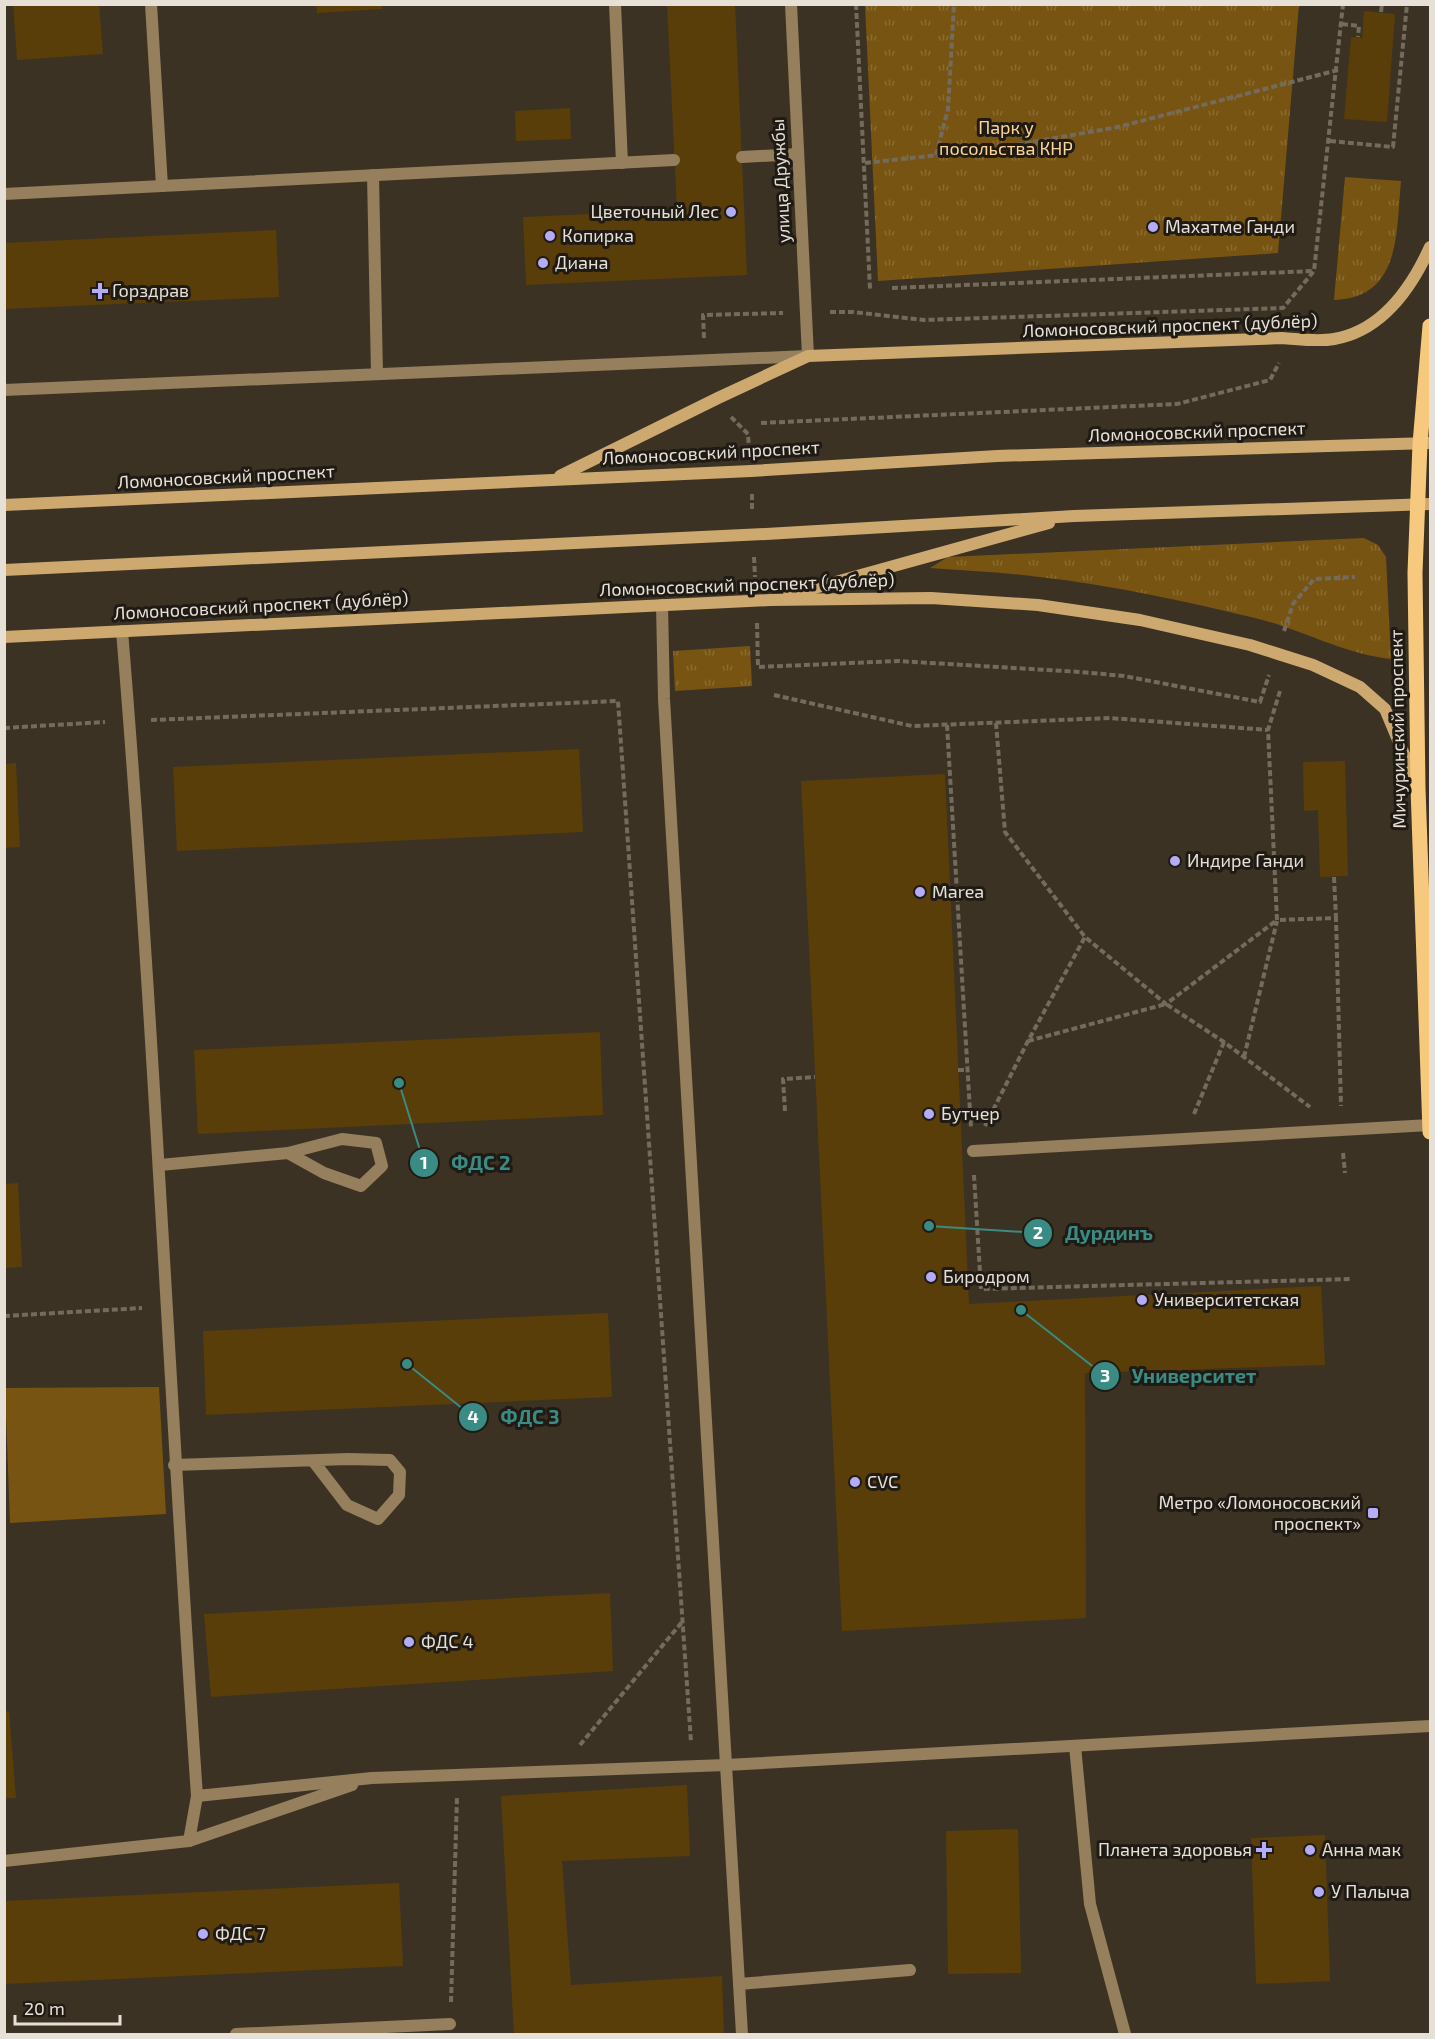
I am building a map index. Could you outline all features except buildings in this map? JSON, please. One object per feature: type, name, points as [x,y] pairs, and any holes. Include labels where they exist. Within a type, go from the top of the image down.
[{"type":"main road","name":"Ломоносовский проспект (дублёр)","points":[[808,356],[1282,338],[1331,340],[1354,334],[1374,323],[1398,300],[1422,266],[1431,247]]},
{"type":"main road","name":"Мичуринский проспект","points":[[1431,326],[1425,443],[1418,788],[1423,987],[1431,1132]]},
{"type":"main road","points":[[555,479],[808,356]]},
{"type":"main road","name":"Ломоносовский проспект","points":[[4,506],[997,456],[1425,443]]},
{"type":"main road","points":[[4,570],[766,534],[1074,516],[1424,504]]},
{"type":"main road","points":[[770,600],[1074,516]]},
{"type":"main road","name":"Ломоносовский проспект (дублёр)","points":[[4,637],[770,600],[931,598],[1038,605],[1140,620],[1250,645],[1313,664],[1360,687],[1385,709],[1418,788]]},
{"type":"main road","points":[[1423,987],[1431,1005]]},
{"type":"street","points":[[151,4],[162,186]]},
{"type":"street","points":[[615,4],[622,163]]},
{"type":"street","name":"улица Дружбы","points":[[791,4],[808,356]]},
{"type":"street","points":[[742,157],[798,154]]},
{"type":"street","points":[[4,194],[674,160]]},
{"type":"street","points":[[373,175],[377,374]]},
{"type":"street","name":"Ломоносовский проспект (дублёр)","points":[[4,390],[808,356]]},
{"type":"street","points":[[662,605],[664,699],[742,2034]]},
{"type":"street","points":[[122,631],[160,1165],[174,1465],[197,1796],[189,1841]]},
{"type":"street","points":[[973,1151],[1430,1125]]},
{"type":"street","points":[[160,1165],[288,1153],[342,1139],[376,1143],[382,1166],[361,1186],[324,1173],[288,1153]]},
{"type":"street","points":[[174,1465],[314,1462],[348,1459],[390,1460],[400,1472],[399,1495],[378,1519],[347,1505],[314,1462]]},
{"type":"street","points":[[197,1796],[372,1778],[693,1767],[1431,1726]]},
{"type":"street","points":[[1075,1746],[1090,1904],[1125,2034]]},
{"type":"street","points":[[4,1861],[189,1841],[372,1778]]},
{"type":"street","points":[[739,1984],[910,1970]]},
{"type":"street","points":[[236,2034],[329,2032],[450,2024]]},
{"type":"path","points":[[856,4],[870,289]]},
{"type":"path","points":[[936,155],[948,109],[954,4]]},
{"type":"path","points":[[1283,308],[1314,272],[1344,4]]},
{"type":"path","points":[[1381,12],[1382,4]]},
{"type":"path","points":[[1330,141],[1393,147],[1407,4]]},
{"type":"path","points":[[1342,24],[1359,26],[1358,38]]},
{"type":"path","points":[[865,163],[993,149],[1118,127],[1338,70]]},
{"type":"path","points":[[892,288],[1314,272]]},
{"type":"path","points":[[761,423],[1177,404],[1270,380],[1283,357]]},
{"type":"path","points":[[1244,1057],[1277,920],[1268,730],[1280,691]]},
{"type":"path","points":[[774,695],[912,726],[1110,718],[1268,730]]},
{"type":"path","points":[[4,728],[618,701],[693,1767]]},
{"type":"path","points":[[996,723],[1005,831],[1085,937],[1166,1004],[1224,1042],[1342,1131]]},
{"type":"path","points":[[947,725],[981,1289],[1350,1279]]},
{"type":"path","points":[[1334,877],[1345,1173]]},
{"type":"path","points":[[1028,1041],[1166,1004],[1277,920],[1336,918]]},
{"type":"path","points":[[973,1151],[1028,1041],[1085,937]]},
{"type":"path","points":[[1184,1139],[1224,1042]]},
{"type":"path","points":[[958,1070],[968,1070]]},
{"type":"path","points":[[785,1111],[783,1079],[815,1077]]},
{"type":"path","points":[[4,1316],[167,1307]]},
{"type":"path","points":[[558,1771],[683,1621]]},
{"type":"path","points":[[450,2024],[458,1775]]},
{"type":"green space","name":"Парк у посольства КНР","points":[[865,5],[1299,5],[1278,253],[878,281]]},
{"type":"green space","points":[[1345,177],[1401,181],[1398,220],[1396,240],[1384,274],[1372,287],[1356,296],[1334,300]]},
{"type":"green space","points":[[1364,538],[1378,545],[1386,557],[1391,659],[1339,647],[1255,618],[1148,594],[1025,575],[930,568],[948,557]]},
{"type":"green space","points":[[750,646],[752,686],[675,691],[673,651]]},
{"type":"green space","points":[[159,1387],[166,1514],[10,1523],[5,1388]]},
{"type":"place","name":"Цветочный Лес","points":[[731,212]]},
{"type":"place","name":"Махатме Ганди","points":[[1153,227]]},
{"type":"place","name":"Копирка","points":[[550,236]]},
{"type":"place","name":"Диана","points":[[543,263]]},
{"type":"place","name":"Горздрав","points":[[100,291]]},
{"type":"place","name":"Индире Ганди","points":[[1175,861]]},
{"type":"place","name":"Marea","points":[[920,892]]},
{"type":"place","name":"ФДС 2","points":[[399,1083]]},
{"type":"place","name":"Бутчер","points":[[929,1114]]},
{"type":"place","name":"Дурдинъ","points":[[929,1226]]},
{"type":"place","name":"Биродром","points":[[931,1277]]},
{"type":"place","name":"Университетская","points":[[1142,1300]]},
{"type":"place","name":"Университет","points":[[1021,1310]]},
{"type":"place","name":"ФДС 3","points":[[407,1364]]},
{"type":"place","name":"CVC","points":[[855,1482]]},
{"type":"place","name":"Метро «Ломоносовский проспект»","points":[[1373,1513]]},
{"type":"place","name":"ФДС 4","points":[[409,1642]]},
{"type":"place","name":"Планета здоровья","points":[[1264,1850]]},
{"type":"place","name":"Анна мак","points":[[1310,1850]]},
{"type":"place","name":"У Палыча","points":[[1319,1892]]},
{"type":"place","name":"ФДС 7","points":[[203,1934]]}]
